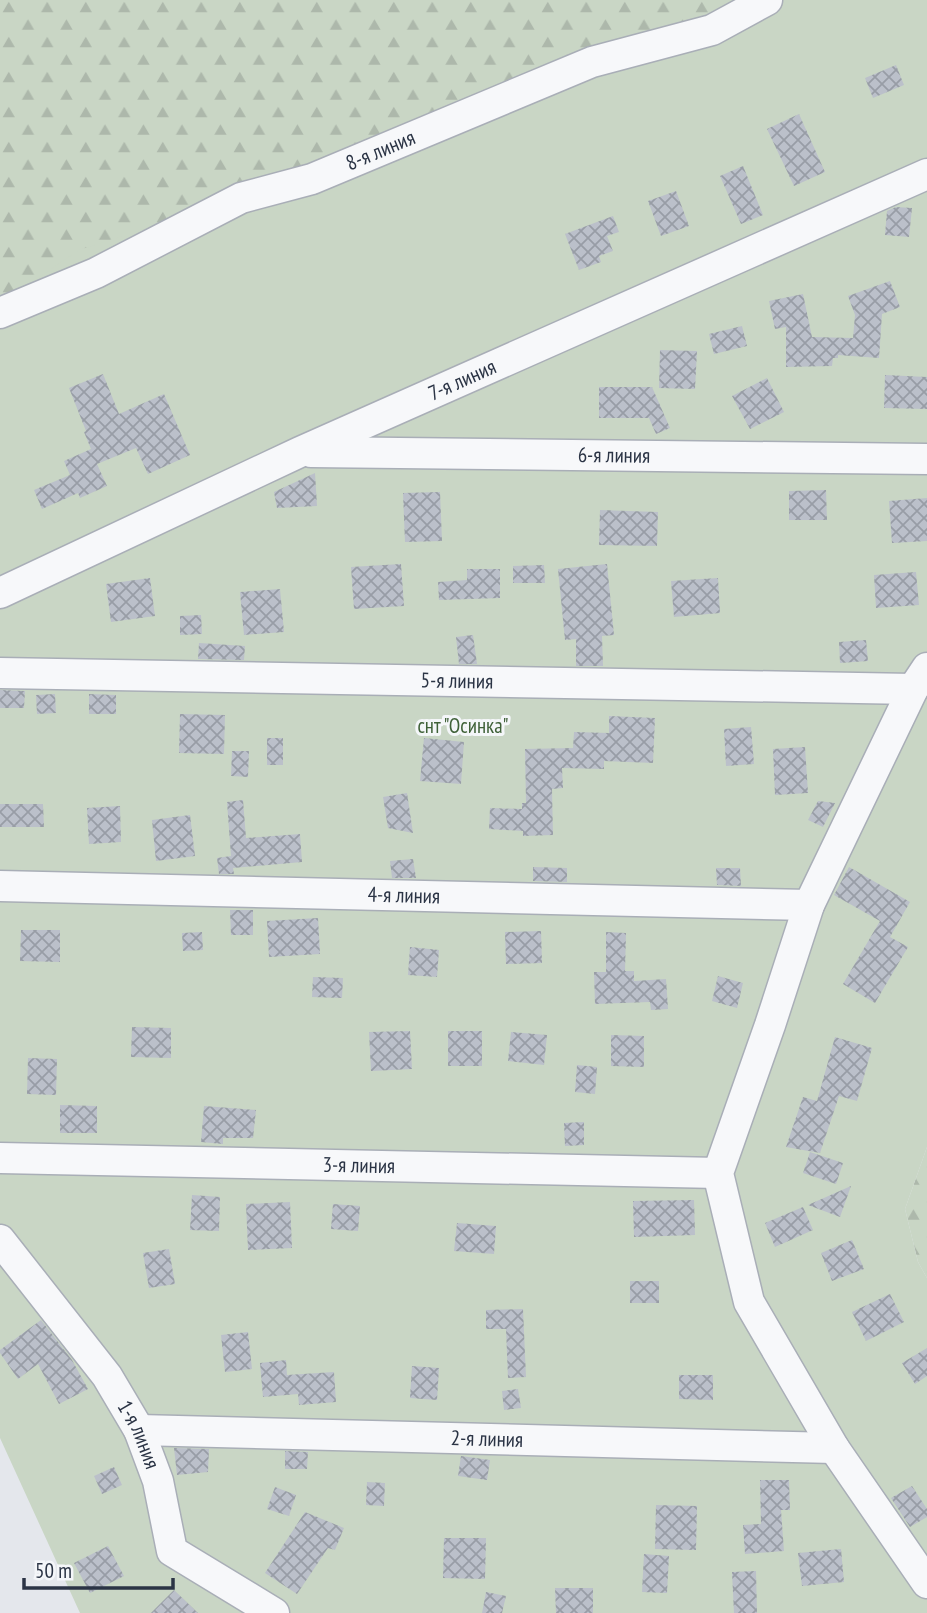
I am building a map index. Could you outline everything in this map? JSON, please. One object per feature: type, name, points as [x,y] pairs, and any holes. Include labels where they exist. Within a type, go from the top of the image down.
[{"type":"street","name":"8-я линия","points":[[0,313],[96,273],[241,198],[312,179],[592,62],[712,30],[767,0]]},
{"type":"street","name":"7-я линия","points":[[0,593],[300,452],[927,174]]},
{"type":"street","name":"6-я линия","points":[[300,452],[927,459]]},
{"type":"street","name":"5-я линия","points":[[0,673],[920,678]]},
{"type":"street","points":[[920,678],[809,905],[718,1172],[749,1302],[834,1448],[927,1583]]},
{"type":"street","name":"4-я линия","points":[[0,886],[809,905]]},
{"type":"street","name":"3-я линия","points":[[0,1157],[718,1172]]},
{"type":"street","name":"1-я линия","points":[[0,1240],[107,1376],[139,1430],[158,1481],[172,1551],[274,1613]]},
{"type":"street","name":"2-я линия","points":[[139,1430],[834,1448]]},
{"type":"green space","points":[[0,0],[770,0],[0,304]]},
{"type":"green space","name":"снт \"Осинка\"","points":[[770,0],[927,0],[927,1147],[905,1209],[918,1262],[927,1278],[927,1613],[80,1613],[0,1438],[0,304],[79,250],[241,198]]},
{"type":"green space","points":[[927,1147],[927,1278],[918,1262],[905,1209]]},
{"type":"building","points":[[896,65],[904,85],[873,98],[865,78]]},
{"type":"building","points":[[799,114],[825,172],[794,186],[767,129]]},
{"type":"building","points":[[743,166],[763,215],[741,224],[720,176]]},
{"type":"building","points":[[676,191],[689,226],[661,236],[648,201]]},
{"type":"building","points":[[896,207],[912,208],[909,237],[885,235],[887,211]]},
{"type":"building","points":[[613,216],[619,232],[607,236],[613,251],[599,256],[601,262],[579,270],[565,234]]},
{"type":"building","points":[[890,281],[900,307],[882,314],[879,358],[838,355],[838,358],[833,358],[832,366],[786,367],[786,327],[775,329],[769,301],[803,294],[812,337],[853,338],[855,315],[848,296]]},
{"type":"building","points":[[742,326],[747,346],[714,354],[709,334]]},
{"type":"building","points":[[660,350],[697,351],[695,389],[659,388]]},
{"type":"building","points":[[103,374],[119,414],[164,394],[190,455],[148,474],[136,448],[97,464],[107,486],[80,498],[78,493],[42,509],[34,490],[70,475],[64,461],[91,449],[69,388]]},
{"type":"building","points":[[885,375],[927,377],[927,409],[884,408]]},
{"type":"building","points":[[767,378],[784,412],[750,429],[732,396]]},
{"type":"building","points":[[599,387],[652,387],[670,428],[656,434],[649,418],[599,418]]},
{"type":"building","points":[[315,473],[317,506],[277,508],[274,492]]},
{"type":"building","points":[[826,490],[827,520],[789,520],[789,491]]},
{"type":"building","points":[[440,492],[442,541],[405,542],[403,493]]},
{"type":"building","points":[[927,498],[927,541],[892,543],[889,501]]},
{"type":"building","points":[[600,510],[658,512],[657,546],[599,545]]},
{"type":"building","points":[[401,564],[404,606],[354,609],[351,567]]},
{"type":"building","points":[[607,564],[614,635],[602,636],[603,666],[576,666],[576,639],[565,640],[558,569]]},
{"type":"building","points":[[544,565],[545,583],[513,583],[513,566]]},
{"type":"building","points":[[467,569],[500,569],[500,598],[439,600],[438,582],[467,580]]},
{"type":"building","points":[[916,572],[919,605],[876,608],[874,575]]},
{"type":"building","points":[[150,578],[155,616],[111,622],[106,584]]},
{"type":"building","points":[[718,578],[720,613],[674,617],[671,581]]},
{"type":"building","points":[[280,589],[284,632],[244,635],[240,592]]},
{"type":"building","points":[[201,615],[202,634],[180,635],[180,616]]},
{"type":"building","points":[[473,635],[477,664],[459,664],[456,637]]},
{"type":"building","points":[[866,640],[868,661],[840,663],[839,642]]},
{"type":"building","points":[[199,643],[245,646],[244,660],[198,659]]},
{"type":"building","points":[[0,690],[25,691],[24,708],[0,708]]},
{"type":"building","points":[[55,694],[56,713],[37,714],[36,695]]},
{"type":"building","points":[[89,694],[116,695],[116,714],[89,714]]},
{"type":"building","points":[[180,714],[225,715],[224,754],[179,753]]},
{"type":"building","points":[[609,716],[655,718],[653,763],[604,761],[604,769],[562,768],[563,788],[552,789],[553,835],[523,836],[523,831],[489,829],[490,808],[522,809],[522,803],[526,803],[525,749],[573,748],[574,732],[609,733]]},
{"type":"building","points":[[751,727],[754,764],[726,766],[724,729]]},
{"type":"building","points":[[267,738],[283,738],[283,765],[267,765]]},
{"type":"building","points":[[424,738],[464,742],[461,784],[420,781]]},
{"type":"building","points":[[805,747],[808,793],[775,795],[773,749]]},
{"type":"building","points":[[232,751],[249,751],[248,777],[231,776]]},
{"type":"building","points":[[407,793],[413,833],[388,828],[383,797]]},
{"type":"building","points":[[243,800],[246,838],[300,834],[302,862],[233,868],[234,874],[219,874],[217,858],[231,856],[227,802]]},
{"type":"building","points":[[818,801],[835,803],[823,827],[808,820]]},
{"type":"building","points":[[0,804],[43,804],[44,827],[0,827]]},
{"type":"building","points":[[120,806],[121,842],[89,844],[87,808]]},
{"type":"building","points":[[190,815],[195,856],[156,861],[152,820]]},
{"type":"building","points":[[413,859],[416,878],[392,878],[390,861]]},
{"type":"building","points":[[533,867],[567,868],[567,882],[533,881]]},
{"type":"building","points":[[849,867],[910,902],[890,937],[908,947],[875,1003],[843,984],[880,921],[834,895]]},
{"type":"building","points":[[716,868],[740,868],[741,886],[717,885]]},
{"type":"building","points":[[230,910],[253,910],[253,935],[231,935]]},
{"type":"building","points":[[318,918],[320,954],[269,957],[267,921]]},
{"type":"building","points":[[21,930],[60,930],[60,962],[20,961]]},
{"type":"building","points":[[541,931],[542,963],[506,964],[505,932]]},
{"type":"building","points":[[202,932],[203,950],[183,951],[182,933]]},
{"type":"building","points":[[606,932],[626,933],[625,971],[634,971],[634,981],[666,979],[668,1009],[651,1010],[650,1002],[595,1004],[594,972],[606,972]]},
{"type":"building","points":[[410,947],[439,950],[437,977],[408,975]]},
{"type":"building","points":[[718,976],[743,983],[737,1008],[712,1001]]},
{"type":"building","points":[[313,977],[343,978],[342,998],[312,997]]},
{"type":"building","points":[[132,1027],[171,1028],[171,1058],[131,1057]]},
{"type":"building","points":[[410,1031],[412,1069],[371,1071],[369,1032]]},
{"type":"building","points":[[448,1031],[482,1031],[482,1066],[448,1066]]},
{"type":"building","points":[[511,1032],[547,1035],[544,1065],[508,1061]]},
{"type":"building","points":[[611,1035],[644,1036],[644,1067],[611,1066]]},
{"type":"building","points":[[835,1037],[872,1048],[857,1101],[839,1096],[820,1153],[786,1147],[803,1097],[817,1101]]},
{"type":"building","points":[[28,1058],[57,1059],[56,1095],[27,1094]]},
{"type":"building","points":[[577,1065],[597,1067],[595,1094],[575,1092]]},
{"type":"building","points":[[60,1105],[97,1106],[97,1133],[60,1133]]},
{"type":"building","points":[[204,1106],[256,1110],[253,1138],[223,1138],[223,1144],[201,1142]]},
{"type":"building","points":[[584,1122],[584,1145],[565,1146],[564,1123]]},
{"type":"building","points":[[810,1152],[843,1163],[836,1184],[803,1173]]},
{"type":"building","points":[[851,1186],[840,1217],[808,1205]]},
{"type":"building","points":[[192,1195],[220,1197],[219,1231],[190,1230]]},
{"type":"building","points":[[694,1200],[695,1235],[634,1237],[633,1201]]},
{"type":"building","points":[[290,1202],[292,1248],[248,1250],[246,1204]]},
{"type":"building","points":[[333,1204],[360,1206],[358,1231],[331,1229]]},
{"type":"building","points":[[803,1207],[813,1230],[775,1247],[765,1223]]},
{"type":"building","points":[[457,1223],[496,1226],[494,1254],[454,1251]]},
{"type":"building","points":[[852,1240],[864,1269],[832,1281],[821,1253]]},
{"type":"building","points":[[169,1249],[175,1284],[149,1288],[143,1253]]},
{"type":"building","points":[[630,1281],[659,1281],[659,1303],[630,1303]]},
{"type":"building","points":[[890,1294],[904,1322],[866,1341],[852,1312]]},
{"type":"building","points":[[523,1309],[526,1377],[508,1378],[506,1329],[486,1329],[486,1310]]},
{"type":"building","points":[[41,1320],[72,1360],[88,1389],[59,1404],[38,1364],[18,1379],[0,1353],[0,1350]]},
{"type":"building","points":[[248,1332],[252,1369],[225,1372],[221,1335]]},
{"type":"building","points":[[927,1348],[927,1376],[915,1384],[902,1363]]},
{"type":"building","points":[[286,1360],[287,1375],[334,1372],[336,1402],[299,1405],[298,1394],[263,1397],[260,1363]]},
{"type":"building","points":[[412,1366],[439,1368],[437,1400],[410,1398]]},
{"type":"building","points":[[679,1375],[713,1375],[713,1400],[679,1399]]},
{"type":"building","points":[[518,1389],[521,1408],[504,1410],[502,1391]]},
{"type":"building","points":[[174,1448],[209,1449],[208,1472],[177,1475]]},
{"type":"building","points":[[285,1451],[308,1452],[307,1469],[285,1469]]},
{"type":"building","points":[[461,1456],[490,1460],[487,1480],[458,1476]]},
{"type":"building","points":[[114,1467],[122,1485],[102,1494],[94,1476]]},
{"type":"building","points":[[760,1480],[789,1480],[790,1510],[781,1510],[784,1551],[745,1554],[743,1525],[761,1524]]},
{"type":"building","points":[[367,1482],[385,1483],[384,1506],[366,1505]]},
{"type":"building","points":[[912,1486],[927,1509],[927,1517],[910,1527],[891,1498]]},
{"type":"building","points":[[275,1487],[296,1495],[289,1516],[267,1509]]},
{"type":"building","points":[[656,1505],[697,1506],[696,1550],[655,1549]]},
{"type":"building","points":[[305,1512],[344,1528],[335,1550],[328,1548],[297,1594],[265,1573]]},
{"type":"building","points":[[444,1538],[486,1538],[485,1579],[443,1578]]},
{"type":"building","points":[[108,1546],[124,1576],[90,1593],[74,1563]]},
{"type":"building","points":[[841,1549],[844,1582],[802,1586],[798,1553]]},
{"type":"building","points":[[644,1554],[669,1556],[667,1593],[642,1592]]},
{"type":"building","points":[[756,1571],[757,1613],[734,1613],[732,1572]]},
{"type":"building","points":[[555,1588],[593,1588],[593,1613],[556,1613]]},
{"type":"building","points":[[174,1590],[198,1613],[151,1613]]},
{"type":"building","points":[[486,1592],[506,1596],[502,1613],[482,1613]]}]
